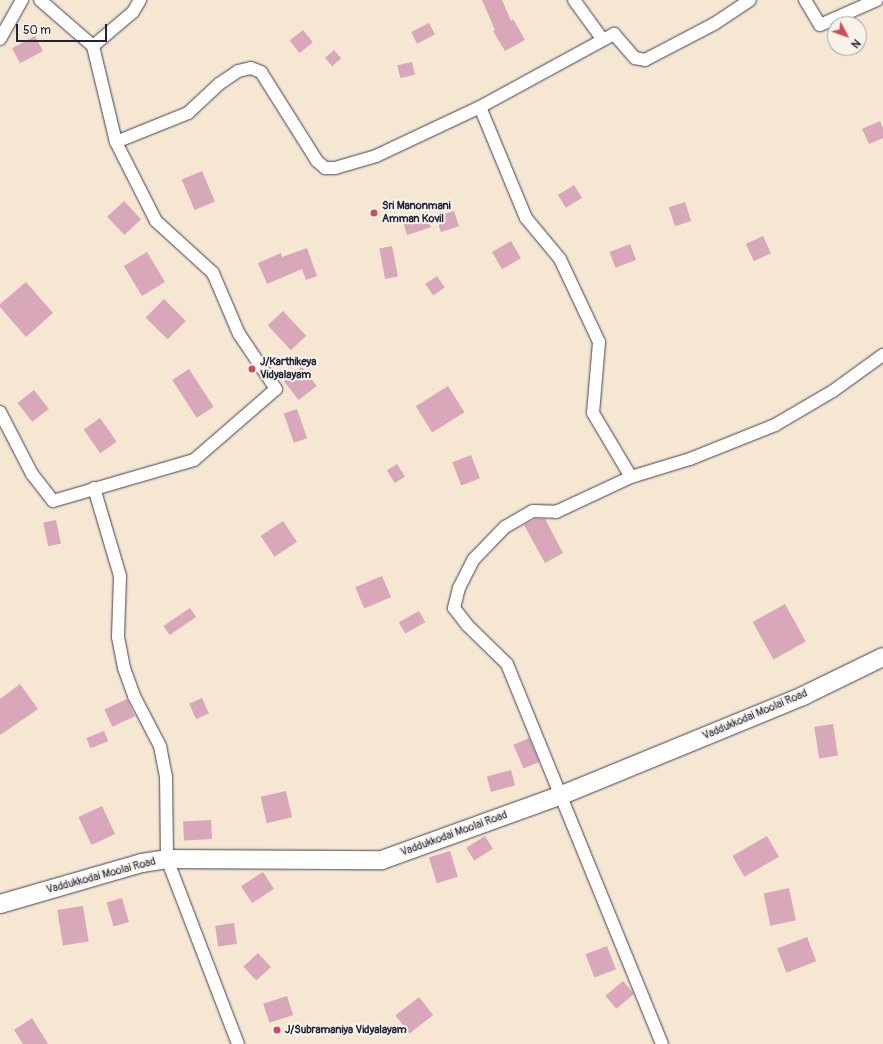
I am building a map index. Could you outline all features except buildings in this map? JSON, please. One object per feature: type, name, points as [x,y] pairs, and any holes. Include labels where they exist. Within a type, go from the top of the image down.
[{"type":"street","points":[[0,39],[22,0]]},
{"type":"street","points":[[0,412],[32,474],[53,501],[194,460],[276,389],[239,334],[213,273],[156,221],[116,142],[93,46],[40,0]]},
{"type":"street","points":[[93,46],[133,12],[140,0]]},
{"type":"street","points":[[574,0],[603,40]]},
{"type":"street","points":[[116,142],[188,114],[219,84],[238,71],[251,68],[261,72],[317,161],[325,168],[335,168],[376,156],[480,107],[614,34],[635,58],[645,60],[714,24],[750,0]]},
{"type":"street","points":[[805,0],[820,25],[877,0]]},
{"type":"street","points":[[480,107],[526,218],[560,259],[599,342],[593,413],[631,477]]},
{"type":"street","points":[[662,1044],[508,664],[468,626],[454,608],[459,588],[474,559],[505,526],[533,512],[556,512],[631,477],[690,459],[775,425],[833,391],[883,356]]},
{"type":"street","points":[[94,488],[120,576],[118,637],[124,668],[134,696],[160,746],[166,776],[167,859],[238,1044]]},
{"type":"street","name":"Vaddukkodai Moolai Road","points":[[0,904],[136,865],[167,859],[382,860],[562,795],[803,696],[883,657]]},
{"type":"place","name":"Sri Manonmani Amman Kovil","points":[[374,213]]},
{"type":"place","name":"J/Karthikeya Vidyalayam","points":[[252,369]]},
{"type":"place","name":"J/Subramaniya Vidyalayam","points":[[277,1030]]}]
